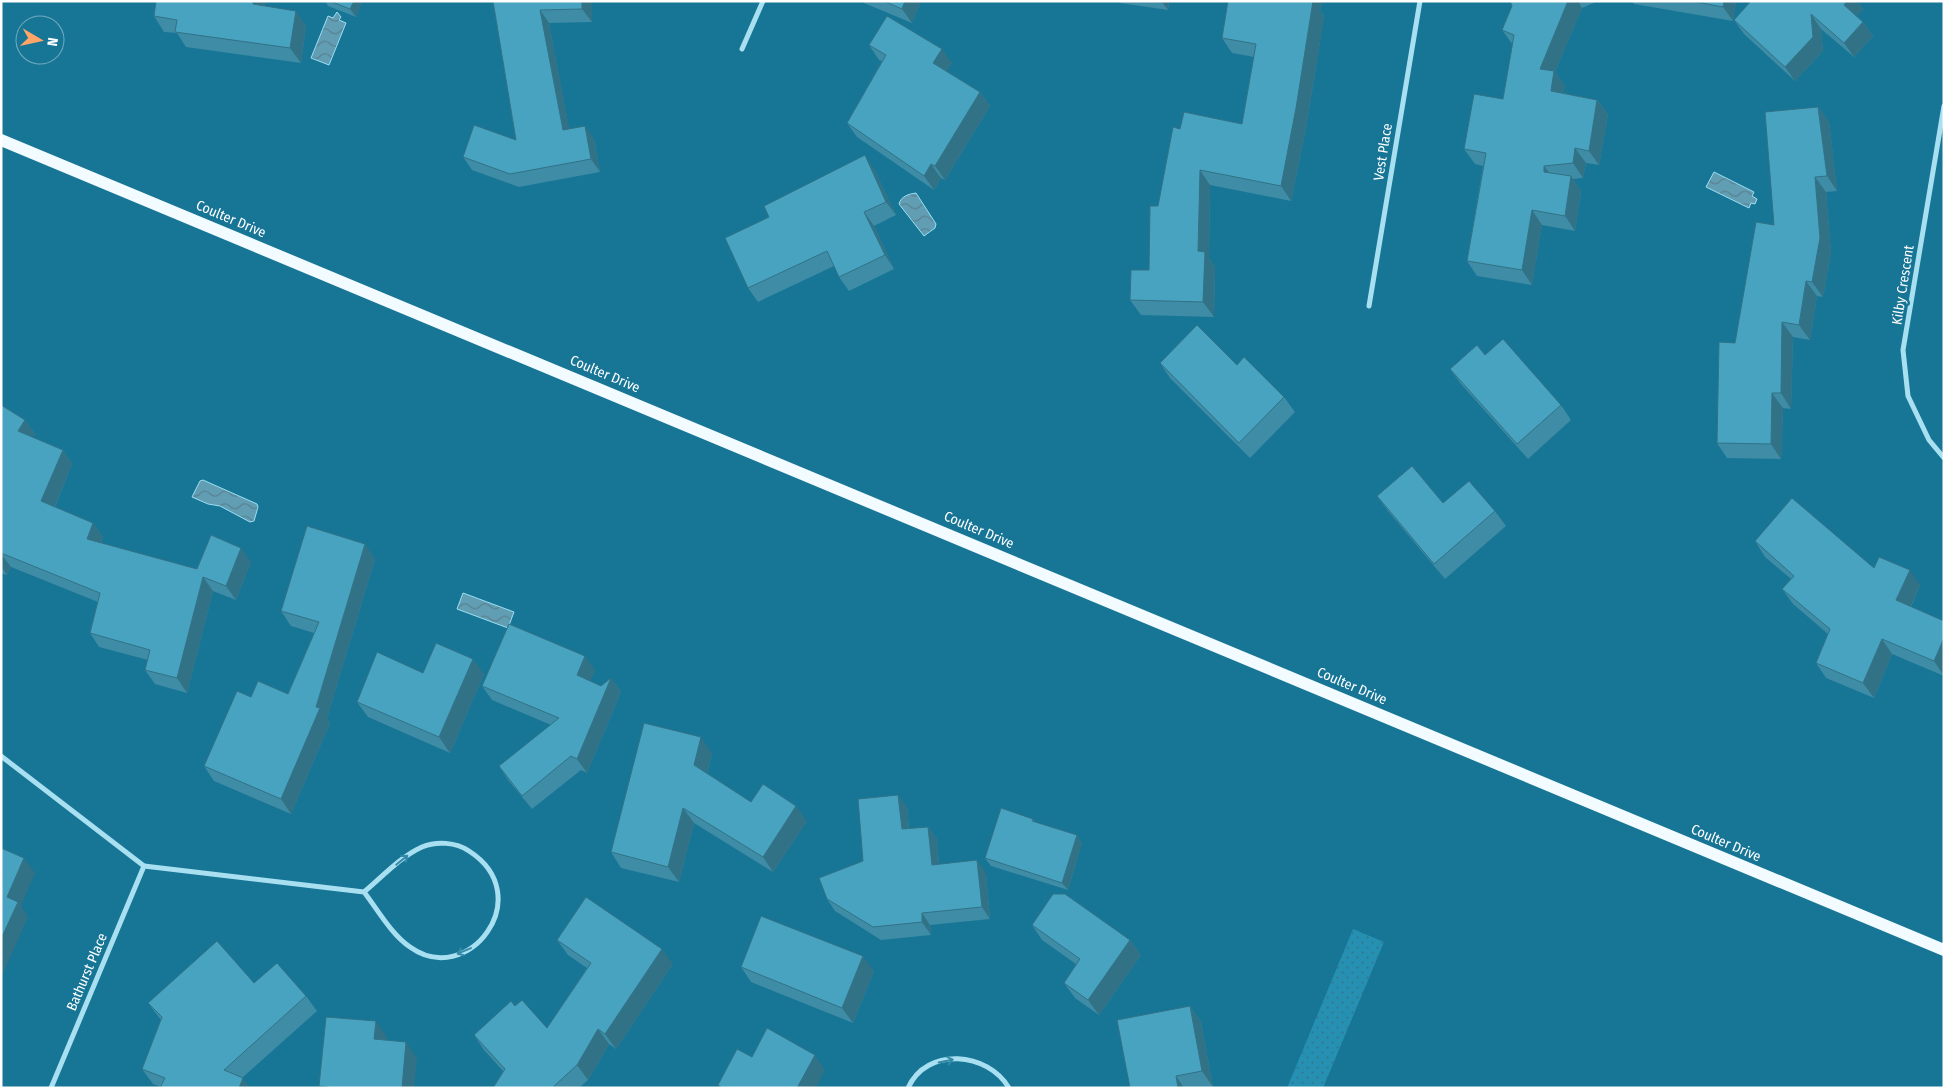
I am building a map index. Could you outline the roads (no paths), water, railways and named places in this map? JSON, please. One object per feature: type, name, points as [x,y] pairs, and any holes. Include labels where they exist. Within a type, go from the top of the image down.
[{"type":"main road","name":"Coulter Drive","points":[[1,140],[1944,950]]},
{"type":"street","points":[[742,50],[762,1]]},
{"type":"street","name":"Vest Place","points":[[1369,306],[1420,1]]},
{"type":"street","name":"Kilby Crescent","points":[[1944,106],[1903,350],[1908,396],[1928,440],[1944,458]]},
{"type":"street","points":[[1,756],[144,866],[364,892],[396,934],[411,948],[431,956],[452,956],[471,949],[486,935],[496,916],[499,896],[493,876],[481,858],[464,847],[443,843],[423,847],[405,857],[364,892]]},
{"type":"street","name":"Bathurst Place","points":[[51,1088],[144,866]]},
{"type":"street","points":[[908,1088],[925,1068],[945,1059],[966,1058],[987,1065],[1003,1079],[1009,1088]]},
{"type":"water","points":[[337,12],[341,17],[339,20],[346,23],[329,65],[311,58],[328,16],[333,18]]},
{"type":"water","points":[[1714,172],[1754,192],[1752,196],[1757,199],[1755,204],[1751,203],[1749,208],[1706,187]]},
{"type":"water","points":[[916,193],[936,224],[935,228],[924,236],[899,204],[903,197]]},
{"type":"water","points":[[203,480],[257,504],[258,507],[254,521],[250,522],[220,506],[208,504],[192,497],[200,481]]},
{"type":"water","points":[[463,593],[514,612],[508,628],[457,609]]}]
